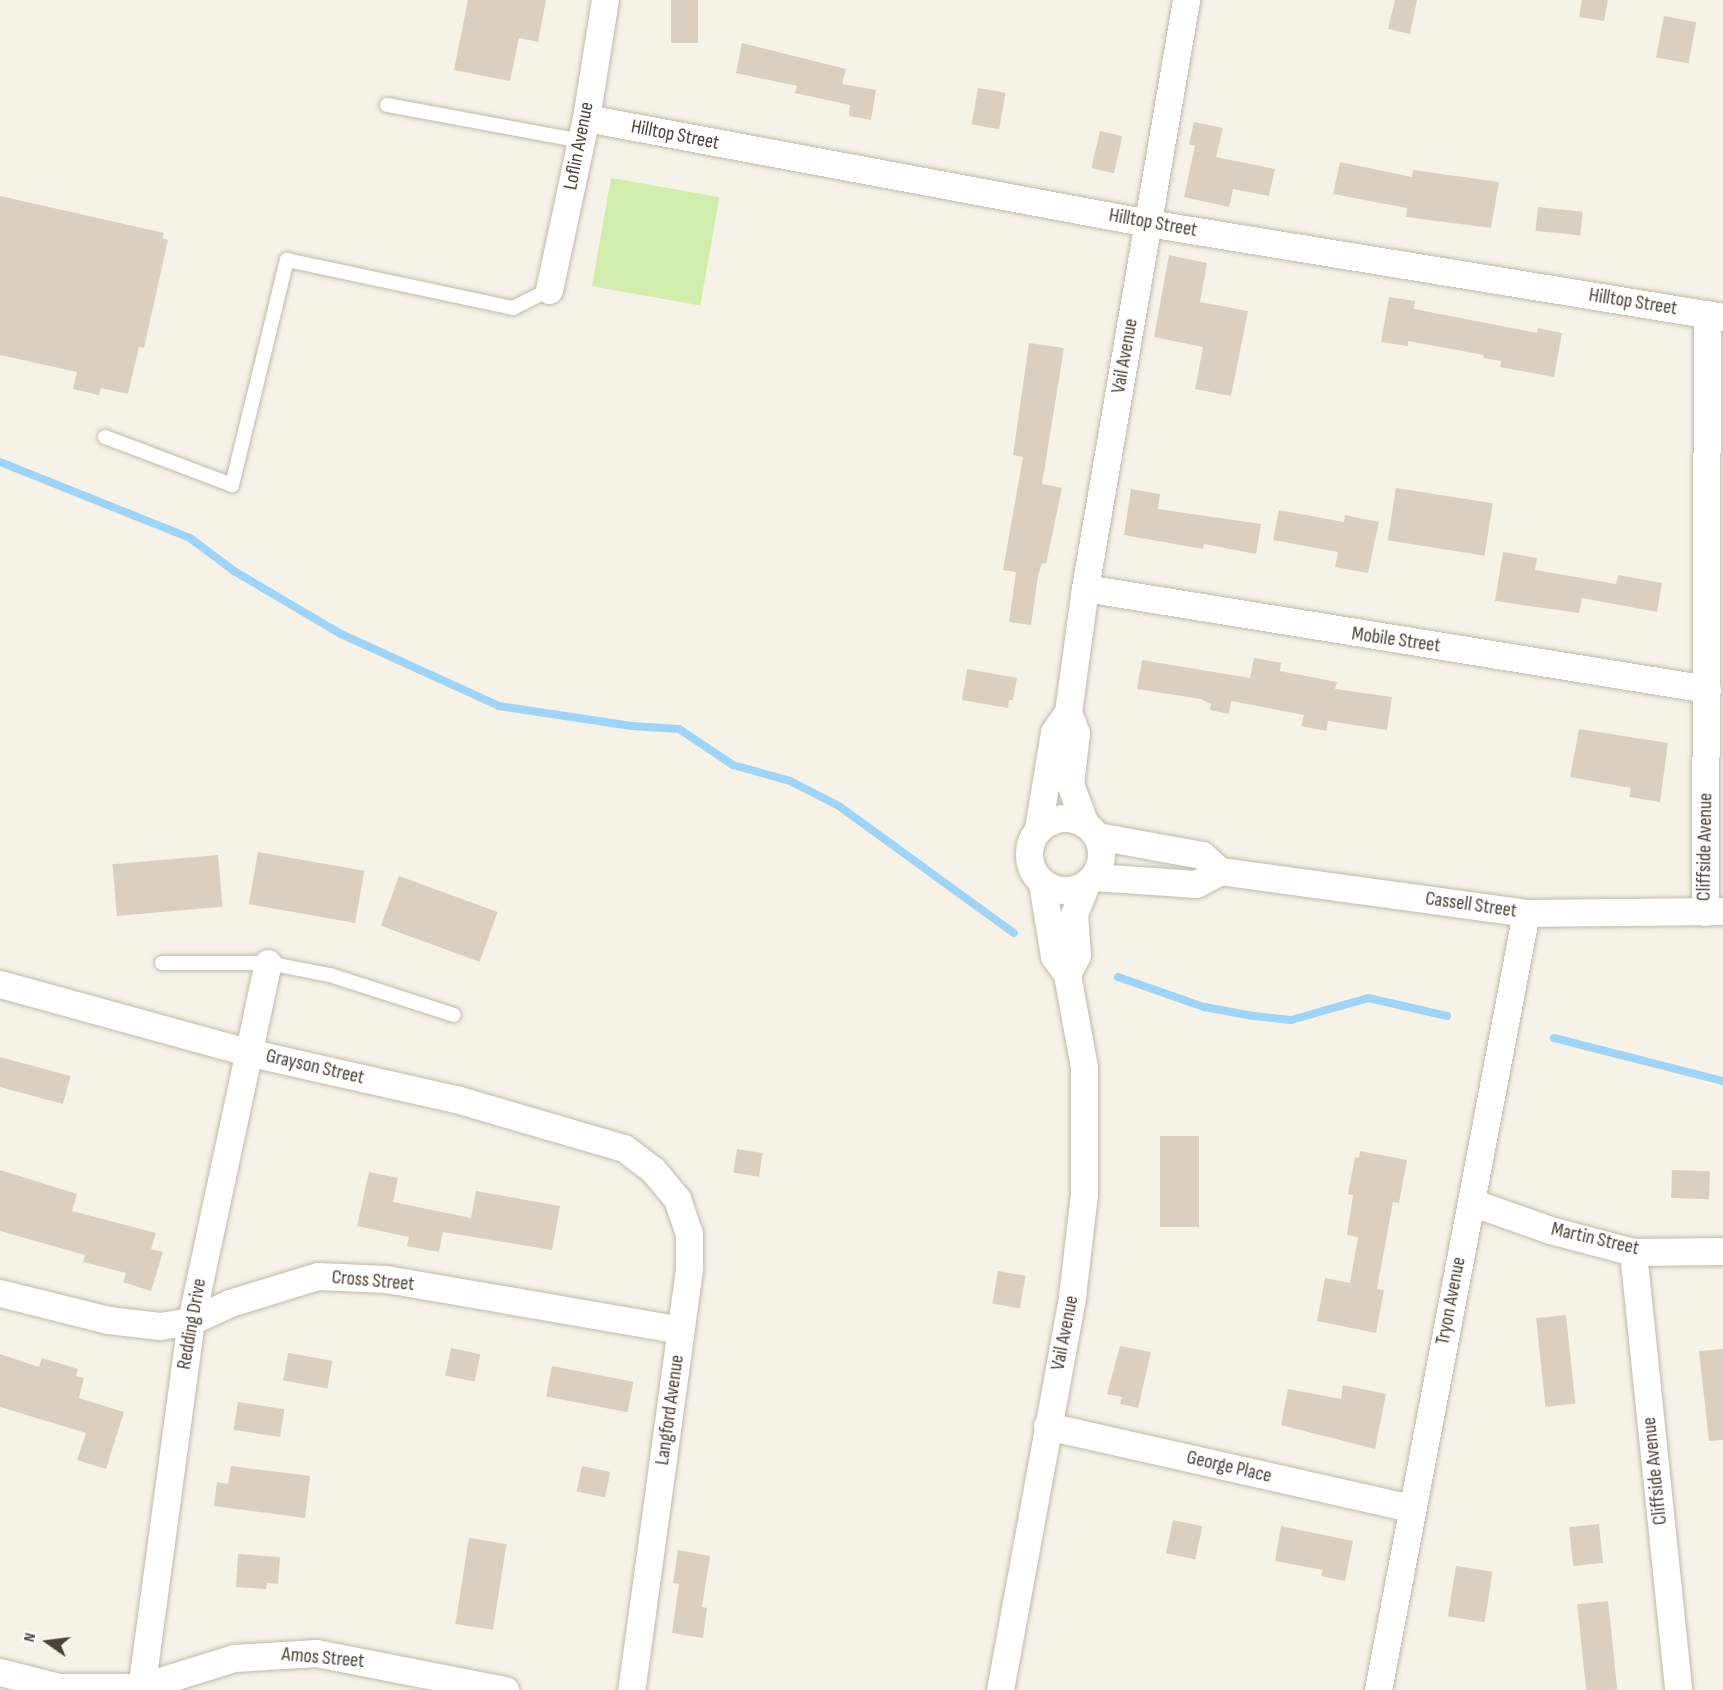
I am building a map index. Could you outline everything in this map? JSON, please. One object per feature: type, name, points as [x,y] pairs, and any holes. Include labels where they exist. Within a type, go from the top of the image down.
[{"type":"street","name":"Loflin Avenue","points":[[549,290],[583,130],[604,0]]},
{"type":"street","name":"Vail Avenue","points":[[1038,829],[1054,732],[1068,712],[1085,588],[1186,0]]},
{"type":"street","name":"Hilltop Street","points":[[583,130],[1715,316]]},
{"type":"street","name":"Cliffside Avenue","points":[[1714,912],[1707,689],[1715,316]]},
{"type":"street","name":"Mobile Street","points":[[1085,588],[1707,689]]},
{"type":"street","name":"Vail Avenue","points":[[1068,712],[1076,733],[1070,784],[1091,830]]},
{"type":"street","points":[[1090,881],[1102,856],[1091,830],[1061,818],[1038,829],[1029,852],[1030,864],[1042,883],[1064,891],[1090,881],[1196,884],[1220,871]]},
{"type":"street","name":"Cassell Street","points":[[1091,830],[1202,855],[1220,871],[1526,913],[1714,912]]},
{"type":"street","name":"Vail Avenue","points":[[1067,974],[1077,955],[1074,914],[1090,881]]},
{"type":"street","name":"Vail Avenue","points":[[1000,1690],[1072,1296],[1084,1194],[1084,1068],[1067,974],[1054,956],[1042,883]]},
{"type":"street","name":"Tryon Avenue","points":[[1378,1690],[1526,913]]},
{"type":"street","name":"Redding Drive","points":[[141,1689],[191,1321],[247,1052],[268,963]]},
{"type":"street","name":"Grayson Street","points":[[0,984],[247,1052],[456,1099],[628,1151]]},
{"type":"street","name":"Langford Avenue","points":[[628,1151],[653,1170],[676,1199],[689,1233],[681,1330],[631,1690]]},
{"type":"street","name":"Martin Street","points":[[1470,1202],[1550,1230],[1633,1252],[1723,1251]]},
{"type":"street","name":"Cliffside Avenue","points":[[1633,1252],[1678,1690]]},
{"type":"street","name":"Cross Street","points":[[0,1293],[108,1320],[160,1326],[191,1321],[230,1303],[318,1276],[386,1279],[681,1330]]},
{"type":"street","name":"George Place","points":[[1047,1426],[1411,1508]]},
{"type":"street","name":"Amos Street","points":[[0,1672],[59,1687],[141,1689],[234,1658],[316,1653],[505,1690]]},
{"type":"lane","points":[[387,105],[583,130]]},
{"type":"lane","points":[[105,437],[232,485],[287,260],[513,308],[549,290]]},
{"type":"lane","points":[[162,963],[268,963],[330,975],[454,1015]]},
{"type":"green space","points":[[611,178],[719,197],[700,305],[592,286]]},
{"type":"building","points":[[468,0],[546,0],[538,42],[519,38],[510,81],[454,70]]},
{"type":"building","points":[[671,0],[698,0],[698,43],[671,43]]},
{"type":"building","points":[[1395,0],[1417,0],[1410,34],[1388,29]]},
{"type":"building","points":[[1582,0],[1608,0],[1604,21],[1579,17]]},
{"type":"building","points":[[1664,16],[1696,22],[1688,64],[1656,57]]},
{"type":"building","points":[[742,43],[846,69],[842,84],[876,90],[871,120],[849,116],[850,105],[795,93],[797,86],[736,73]]},
{"type":"building","points":[[978,88],[1006,93],[999,129],[972,124]]},
{"type":"building","points":[[1194,122],[1223,128],[1216,157],[1275,169],[1269,196],[1233,189],[1229,207],[1184,197],[1195,146],[1189,144]]},
{"type":"building","points":[[1100,131],[1122,136],[1114,173],[1091,168]]},
{"type":"building","points":[[1340,162],[1412,177],[1413,170],[1499,182],[1491,228],[1406,217],[1407,208],[1333,194]]},
{"type":"building","points":[[0,196],[164,233],[162,238],[168,240],[144,348],[139,347],[128,394],[101,388],[99,395],[73,389],[77,372],[0,355]]},
{"type":"building","points":[[1538,207],[1583,212],[1580,236],[1535,231]]},
{"type":"building","points":[[1169,255],[1207,263],[1200,302],[1248,311],[1231,396],[1195,389],[1203,347],[1154,337]]},
{"type":"building","points":[[1389,297],[1415,301],[1414,309],[1537,333],[1538,328],[1562,333],[1554,377],[1500,367],[1501,361],[1483,358],[1484,355],[1408,341],[1408,346],[1381,342]]},
{"type":"building","points":[[1029,343],[1064,348],[1042,484],[1062,488],[1046,564],[1042,563],[1038,576],[1031,625],[1009,622],[1016,572],[1003,570],[1023,457],[1013,455]]},
{"type":"building","points":[[1396,488],[1493,503],[1485,556],[1388,540]]},
{"type":"building","points":[[1131,489],[1160,494],[1158,509],[1261,524],[1256,554],[1204,544],[1203,549],[1124,535]]},
{"type":"building","points":[[1279,510],[1344,522],[1345,515],[1379,522],[1368,573],[1335,567],[1338,552],[1273,540]]},
{"type":"building","points":[[1503,552],[1537,558],[1535,570],[1616,584],[1618,575],[1662,583],[1657,612],[1582,598],[1579,613],[1495,601]]},
{"type":"building","points":[[1254,658],[1281,663],[1280,671],[1337,682],[1335,689],[1392,697],[1387,730],[1328,721],[1326,731],[1301,726],[1304,715],[1231,701],[1229,714],[1210,710],[1211,704],[1201,699],[1137,689],[1142,660],[1250,678]]},
{"type":"building","points":[[967,669],[1017,678],[1013,700],[1009,700],[1008,708],[962,700]]},
{"type":"building","points":[[1579,729],[1668,743],[1660,802],[1629,797],[1631,788],[1570,777]]},
{"type":"building","points":[[258,852],[364,871],[355,923],[249,904]]},
{"type":"building","points":[[218,855],[223,907],[117,916],[112,864]]},
{"type":"building","points":[[399,876],[498,912],[480,962],[381,926]]},
{"type":"building","points":[[0,1057],[71,1076],[63,1104],[0,1087]]},
{"type":"building","points":[[1160,1136],[1199,1136],[1199,1227],[1160,1227]]},
{"type":"building","points":[[737,1149],[763,1153],[759,1177],[733,1173]]},
{"type":"building","points":[[1360,1151],[1407,1160],[1399,1203],[1393,1202],[1377,1289],[1384,1290],[1376,1333],[1317,1321],[1325,1278],[1350,1283],[1358,1237],[1347,1235],[1353,1195],[1348,1194],[1355,1157],[1359,1158]]},
{"type":"building","points":[[0,1170],[77,1194],[72,1211],[156,1233],[151,1249],[163,1252],[151,1291],[123,1282],[126,1273],[83,1262],[85,1255],[0,1231]]},
{"type":"building","points":[[1672,1170],[1710,1171],[1709,1199],[1671,1198]]},
{"type":"building","points":[[369,1172],[398,1178],[393,1202],[471,1218],[476,1191],[560,1206],[552,1250],[443,1232],[439,1252],[407,1246],[409,1237],[357,1226]]},
{"type":"building","points":[[998,1271],[1026,1276],[1020,1308],[992,1303]]},
{"type":"building","points":[[1566,1315],[1575,1404],[1545,1407],[1536,1318]]},
{"type":"building","points":[[1120,1346],[1151,1352],[1138,1408],[1120,1404],[1122,1397],[1107,1394]]},
{"type":"building","points":[[451,1348],[480,1354],[475,1382],[445,1375]]},
{"type":"building","points":[[1723,1349],[1723,1440],[1709,1441],[1699,1351]]},
{"type":"building","points":[[288,1353],[332,1361],[327,1388],[283,1381]]},
{"type":"building","points":[[0,1354],[39,1367],[42,1358],[78,1369],[76,1376],[84,1378],[79,1398],[124,1412],[106,1469],[77,1460],[86,1433],[0,1407]]},
{"type":"building","points":[[552,1366],[633,1382],[628,1412],[546,1396]]},
{"type":"building","points":[[1343,1385],[1386,1394],[1375,1449],[1281,1425],[1288,1389],[1341,1399]]},
{"type":"building","points":[[238,1402],[284,1409],[280,1437],[234,1430]]},
{"type":"building","points":[[231,1466],[310,1476],[305,1518],[214,1506],[217,1482],[228,1484]]},
{"type":"building","points":[[582,1466],[610,1472],[605,1497],[577,1491]]},
{"type":"building","points":[[1173,1520],[1202,1526],[1195,1559],[1166,1553]]},
{"type":"building","points":[[1599,1524],[1603,1563],[1573,1566],[1569,1527]]},
{"type":"building","points":[[1281,1526],[1353,1541],[1345,1581],[1321,1576],[1323,1570],[1275,1561]]},
{"type":"building","points":[[469,1538],[507,1544],[493,1630],[455,1624]]},
{"type":"building","points":[[678,1550],[710,1556],[702,1607],[707,1608],[703,1638],[672,1633],[679,1584],[673,1583]]},
{"type":"building","points":[[238,1554],[280,1557],[278,1584],[267,1583],[266,1589],[236,1587]]},
{"type":"building","points":[[1456,1566],[1493,1572],[1485,1622],[1448,1616]]},
{"type":"building","points":[[1608,1601],[1617,1690],[1586,1690],[1577,1604]]},
{"type":"waterway","points":[[0,462],[190,538],[234,571],[341,634],[499,706],[632,726],[679,729],[733,765],[790,781],[839,806],[1014,933]]},
{"type":"waterway","points":[[1118,977],[1204,1007],[1253,1016],[1291,1020],[1368,998],[1447,1016]]},
{"type":"waterway","points":[[1554,1038],[1723,1081]]}]
